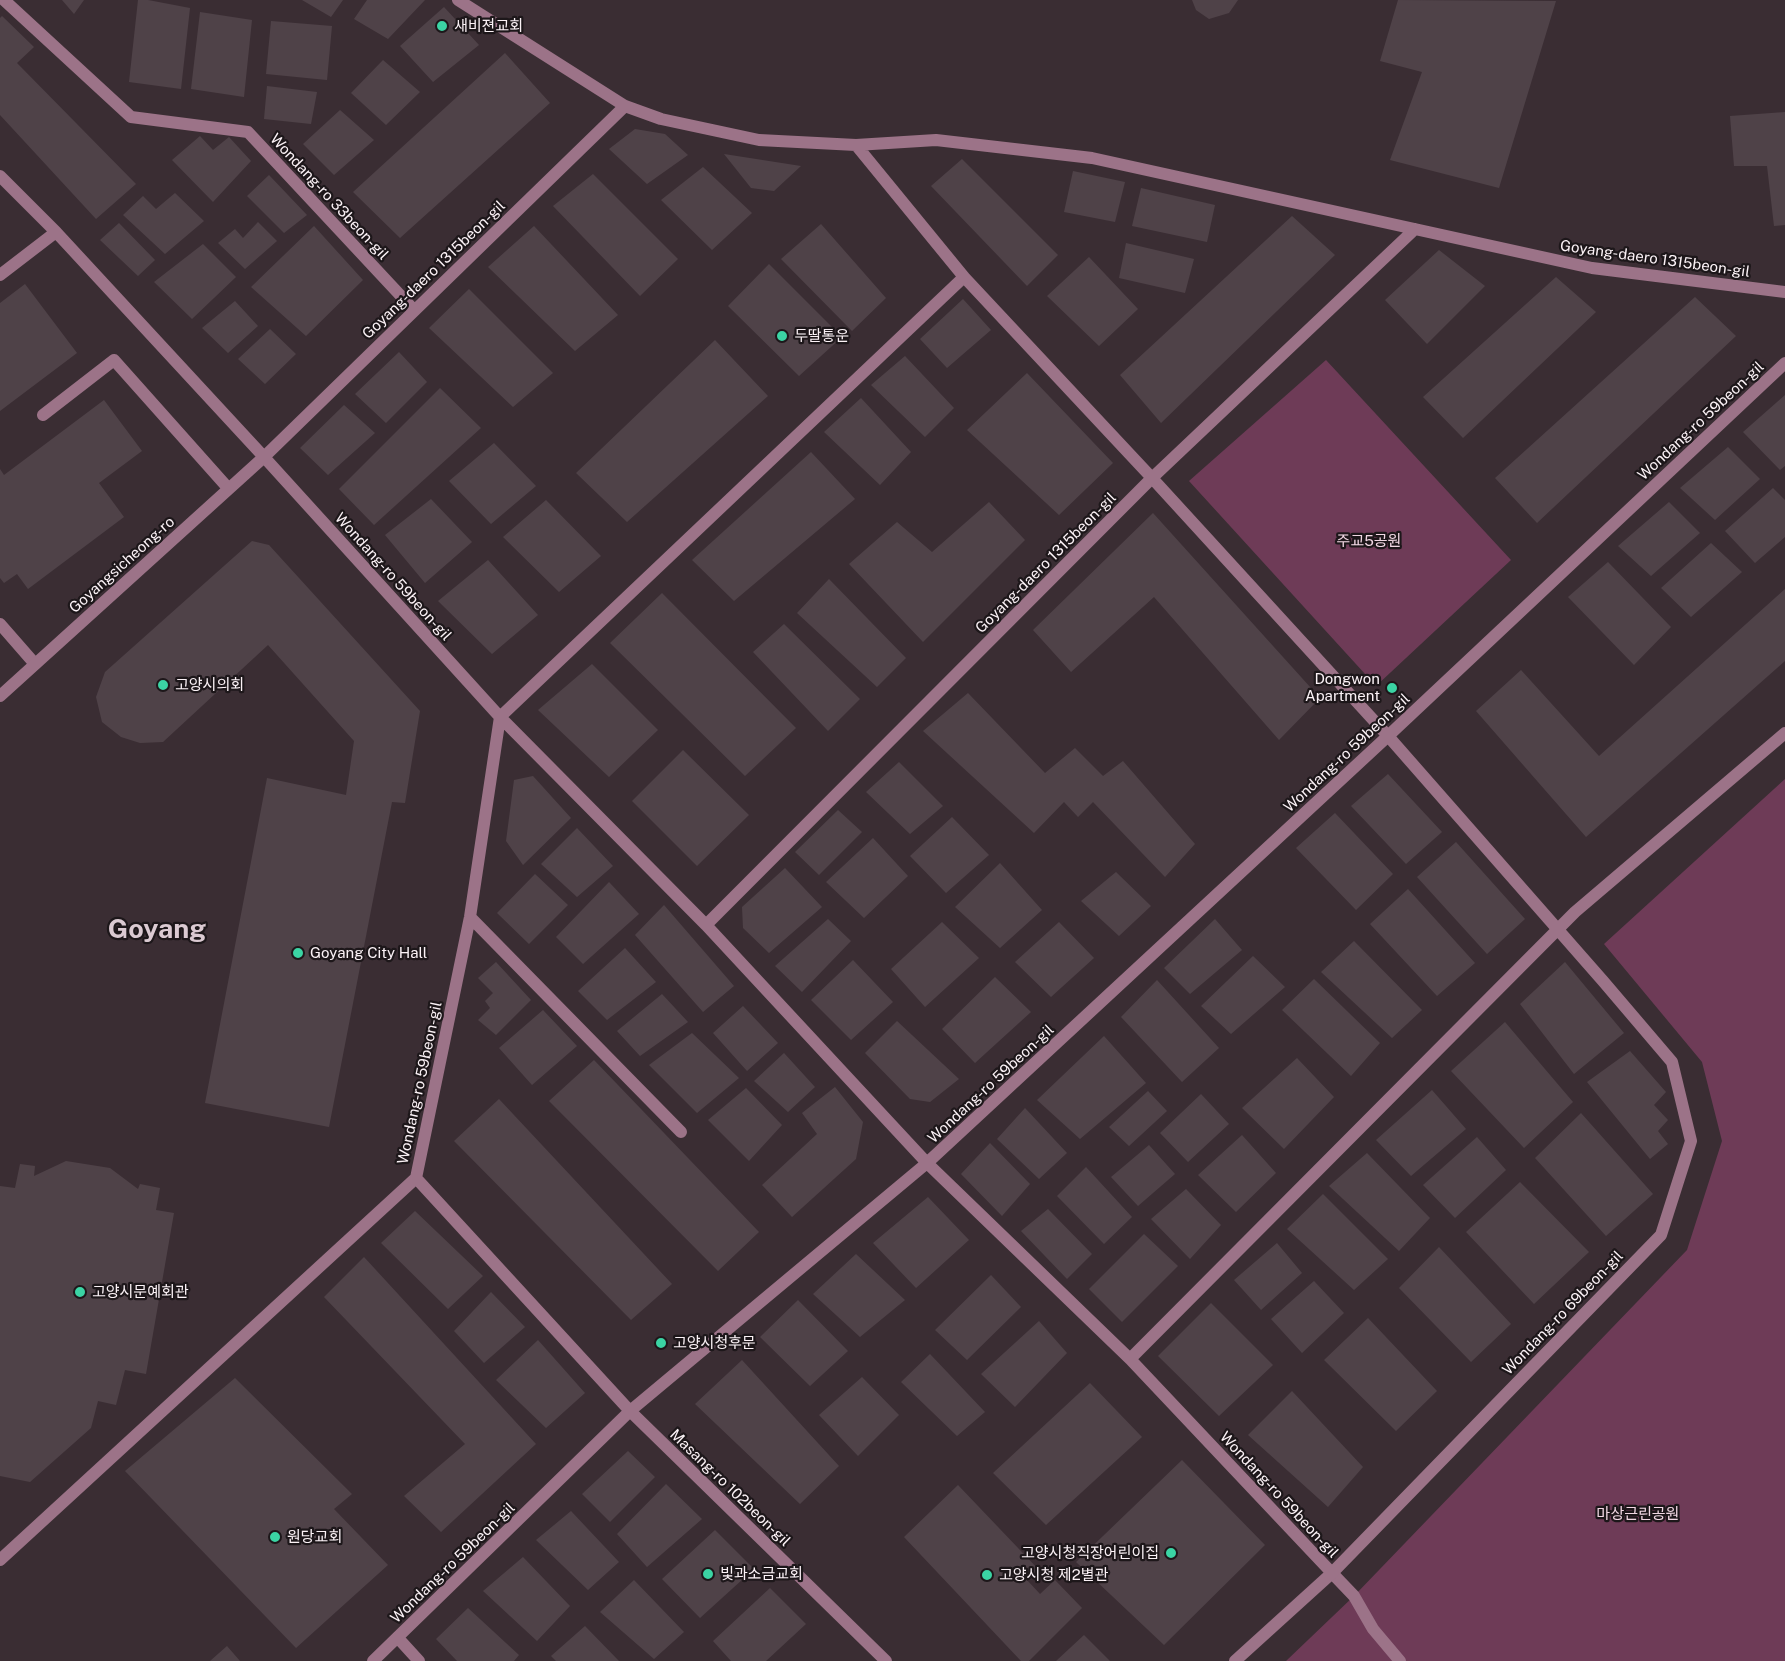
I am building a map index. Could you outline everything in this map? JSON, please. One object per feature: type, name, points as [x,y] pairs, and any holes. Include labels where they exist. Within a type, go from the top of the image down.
[{"type":"street","name":"Wondang-ro 33beon-gil","points":[[4,0],[131,117],[248,132],[414,310]]},
{"type":"street","name":"Goyang-daero 1315beon-gil","points":[[458,0],[625,106],[661,119],[759,140],[856,145],[936,140],[1092,158],[1592,268],[1785,292]]},
{"type":"street","name":"Goyang-daero 1315beon-gil","points":[[264,457],[625,106]]},
{"type":"street","points":[[500,717],[964,277],[856,145]]},
{"type":"street","points":[[0,177],[56,232],[264,457]]},
{"type":"street","name":"Goyang-daero 1315beon-gil","points":[[706,925],[1152,478],[1415,230]]},
{"type":"street","points":[[0,275],[56,232]]},
{"type":"street","name":"Wondang-ro 69beon-gil","points":[[964,277],[1388,736],[1672,1062],[1691,1141],[1661,1234],[1332,1573],[1235,1661]]},
{"type":"street","points":[[43,415],[114,360],[228,488]]},
{"type":"street","name":"Wondang-ro 59beon-gil","points":[[373,1661],[630,1411],[927,1163],[1388,736],[1785,363]]},
{"type":"street","name":"Goyangsicheong-ro","points":[[0,696],[264,457]]},
{"type":"street","name":"Wondang-ro 59beon-gil","points":[[264,457],[500,717],[706,925],[927,1163],[1130,1359],[1354,1596],[1373,1629],[1400,1661]]},
{"type":"street","points":[[0,624],[35,664]]},
{"type":"street","name":"Wondang-ro 59beon-gil","points":[[500,717],[470,917],[416,1178],[630,1411]]},
{"type":"street","points":[[1130,1359],[1575,912],[1785,733]]},
{"type":"street","points":[[470,917],[681,1132]]},
{"type":"street","points":[[0,1560],[416,1178]]},
{"type":"street","name":"Masang-ro 102beon-gil","points":[[630,1411],[886,1661]]},
{"type":"street","points":[[398,1638],[419,1661]]},
{"type":"green space","name":"주교5공원","points":[[1326,360],[1511,560],[1376,686],[1189,481]]},
{"type":"green space","name":"마상근린공원","points":[[1785,779],[1785,1661],[1286,1661],[1354,1596],[1687,1250],[1722,1141],[1702,1062],[1604,944]]},
{"type":"building","points":[[62,0],[84,0],[74,14]]},
{"type":"building","points":[[138,0],[190,8],[181,89],[129,82]]},
{"type":"building","points":[[302,0],[343,0],[331,17]]},
{"type":"building","points":[[367,0],[425,0],[388,39],[354,19]]},
{"type":"building","points":[[1192,0],[1238,0],[1229,13],[1209,19],[1196,10]]},
{"type":"building","points":[[1398,0],[1556,1],[1499,188],[1390,160],[1422,72],[1380,61]]},
{"type":"building","name":"새비젼교회","points":[[444,7],[479,45],[433,82],[400,46]]},
{"type":"building","points":[[200,12],[252,20],[244,97],[191,89]]},
{"type":"building","points":[[2,16],[34,47],[17,63],[136,184],[96,219],[0,115],[0,18]]},
{"type":"building","points":[[271,21],[332,26],[327,80],[266,74]]},
{"type":"building","points":[[505,53],[550,103],[400,238],[353,192]]},
{"type":"building","points":[[383,60],[420,92],[386,125],[351,93]]},
{"type":"building","points":[[267,86],[317,92],[311,124],[264,119]]},
{"type":"building","points":[[340,110],[374,140],[334,175],[303,144]]},
{"type":"building","points":[[1785,112],[1785,225],[1774,226],[1767,166],[1734,166],[1730,116]]},
{"type":"building","points":[[635,129],[665,134],[688,155],[647,184],[609,149]]},
{"type":"building","points":[[200,136],[213,150],[229,137],[251,161],[213,202],[172,160]]},
{"type":"building","points":[[724,154],[801,166],[774,191],[751,188]]},
{"type":"building","points":[[962,159],[1058,255],[1027,286],[931,186]]},
{"type":"building","points":[[703,167],[752,213],[712,250],[661,200]]},
{"type":"building","points":[[1073,171],[1125,182],[1115,222],[1064,212]]},
{"type":"building","points":[[593,174],[678,259],[640,296],[553,206]]},
{"type":"building","points":[[269,175],[307,215],[284,233],[247,196]]},
{"type":"building","points":[[1141,188],[1215,205],[1207,242],[1132,226]]},
{"type":"building","points":[[175,193],[204,221],[165,254],[123,215],[143,196],[156,209]]},
{"type":"building","points":[[1292,216],[1335,255],[1161,423],[1120,375]]},
{"type":"building","points":[[258,222],[277,241],[245,269],[218,243],[235,229],[243,238]]},
{"type":"building","points":[[119,223],[155,260],[138,276],[100,240]]},
{"type":"building","points":[[821,224],[886,298],[852,331],[781,259]]},
{"type":"building","points":[[314,226],[363,280],[306,336],[251,287]]},
{"type":"building","points":[[534,226],[618,315],[575,351],[488,267]]},
{"type":"building","points":[[1126,243],[1194,259],[1185,293],[1119,278]]},
{"type":"building","points":[[203,244],[236,277],[192,319],[154,282]]},
{"type":"building","points":[[1439,250],[1485,286],[1427,344],[1385,300]]},
{"type":"building","points":[[1089,257],[1138,309],[1099,346],[1047,296]]},
{"type":"building","points":[[769,264],[842,337],[799,376],[728,306]]},
{"type":"building","points":[[1556,277],[1596,312],[1463,438],[1423,397]]},
{"type":"building","points":[[25,284],[77,353],[0,411],[0,303]]},
{"type":"building","points":[[469,289],[553,373],[513,407],[429,328]]},
{"type":"building","points":[[1695,297],[1736,336],[1537,523],[1495,478]]},
{"type":"building","points":[[963,299],[991,330],[947,368],[920,339]]},
{"type":"building","points":[[235,301],[258,326],[228,353],[202,328]]},
{"type":"building","points":[[270,329],[296,354],[265,384],[238,359]]},
{"type":"building","points":[[715,340],[768,396],[627,522],[576,473]]},
{"type":"building","points":[[399,352],[427,382],[386,423],[355,394]]},
{"type":"building","points":[[905,356],[954,408],[925,437],[871,385]]},
{"type":"building","points":[[1027,373],[1113,463],[1059,515],[967,430]]},
{"type":"building","points":[[440,388],[481,428],[374,525],[339,489]]},
{"type":"building","points":[[1785,395],[1785,466],[1780,470],[1743,432]]},
{"type":"building","points":[[861,398],[911,452],[880,485],[824,432]]},
{"type":"building","points":[[104,400],[142,451],[99,483],[124,517],[28,589],[17,574],[4,583],[0,578],[0,469],[4,475]]},
{"type":"building","points":[[344,405],[375,433],[328,475],[300,448]]},
{"type":"building","points":[[494,443],[536,486],[491,524],[449,481]]},
{"type":"building","points":[[1728,447],[1760,479],[1715,520],[1680,488]]},
{"type":"building","points":[[811,452],[855,499],[734,601],[692,560]]},
{"type":"building","points":[[1773,488],[1785,500],[1785,537],[1755,563],[1725,531]]},
{"type":"building","points":[[431,499],[472,542],[425,583],[385,535]]},
{"type":"building","points":[[546,500],[601,556],[559,592],[503,537]]},
{"type":"building","points":[[989,502],[1025,540],[923,642],[849,564],[897,522],[932,552]]},
{"type":"building","points":[[1669,502],[1700,533],[1651,576],[1618,546]]},
{"type":"building","points":[[1153,513],[1320,698],[1279,740],[1154,597],[1071,672],[1033,630]]},
{"type":"building","points":[[252,541],[269,545],[420,711],[405,803],[392,802],[329,1127],[205,1103],[267,778],[346,795],[354,741],[268,645],[163,742],[140,743],[121,737],[102,722],[96,697],[105,672]]},
{"type":"building","points":[[1711,543],[1742,572],[1691,617],[1661,588]]},
{"type":"building","points":[[488,560],[538,615],[492,654],[438,601]]},
{"type":"building","points":[[1608,562],[1671,627],[1634,665],[1568,597]]},
{"type":"building","points":[[829,579],[906,658],[877,687],[797,613]]},
{"type":"building","points":[[1785,589],[1785,661],[1586,837],[1476,711],[1521,670],[1599,756]]},
{"type":"building","points":[[662,593],[796,728],[745,776],[610,643]]},
{"type":"building","points":[[784,624],[860,699],[828,731],[753,652]]},
{"type":"building","points":[[592,664],[658,730],[609,777],[538,710]]},
{"type":"building","points":[[968,693],[1045,773],[1075,748],[1103,776],[1123,761],[1195,844],[1165,877],[1093,802],[1078,817],[1064,802],[1034,833],[923,731]]},
{"type":"building","points":[[683,750],[749,815],[697,866],[632,801]]},
{"type":"building","points":[[899,762],[943,806],[910,834],[866,792]]},
{"type":"building","points":[[1388,774],[1442,832],[1406,864],[1351,806]]},
{"type":"building","points":[[533,776],[571,818],[523,865],[506,841],[514,780]]},
{"type":"building","points":[[838,810],[862,832],[819,875],[795,852]]},
{"type":"building","points":[[1335,813],[1393,874],[1356,910],[1296,848]]},
{"type":"building","points":[[952,817],[989,855],[946,893],[910,856]]},
{"type":"building","points":[[577,828],[613,866],[577,897],[541,864]]},
{"type":"building","points":[[873,838],[908,876],[864,918],[826,882]]},
{"type":"building","points":[[1456,842],[1525,919],[1487,954],[1417,877]]},
{"type":"building","points":[[1000,863],[1042,910],[1000,948],[955,907]]},
{"type":"building","points":[[785,868],[822,907],[769,953],[743,928],[742,907]]},
{"type":"building","points":[[1116,872],[1151,906],[1119,936],[1081,901]]},
{"type":"building","points":[[535,874],[568,905],[529,944],[497,913]]},
{"type":"building","points":[[609,882],[639,914],[583,964],[556,937]]},
{"type":"building","points":[[1408,889],[1475,963],[1437,996],[1370,924]]},
{"type":"building","points":[[664,905],[734,986],[703,1012],[635,935]]},
{"type":"building","points":[[828,919],[851,941],[802,992],[775,966]]},
{"type":"building","points":[[1215,919],[1242,950],[1190,994],[1164,968]]},
{"type":"building","points":[[942,922],[979,958],[925,1007],[891,969]]},
{"type":"building","points":[[1059,922],[1094,958],[1051,997],[1015,962]]},
{"type":"building","points":[[1354,941],[1422,1010],[1392,1038],[1321,972]]},
{"type":"building","points":[[625,948],[656,982],[607,1020],[578,991]]},
{"type":"building","points":[[1253,956],[1285,987],[1231,1034],[1201,1006]]},
{"type":"building","points":[[853,960],[893,1002],[851,1040],[811,1000]]},
{"type":"building","points":[[496,962],[531,1000],[496,1035],[478,1020],[490,1008],[485,1001],[493,993],[478,978]]},
{"type":"building","points":[[1565,962],[1624,1033],[1574,1074],[1520,1004]]},
{"type":"building","points":[[995,977],[1031,1012],[975,1063],[942,1029]]},
{"type":"building","points":[[1314,979],[1380,1043],[1351,1076],[1282,1010]]},
{"type":"building","points":[[1157,980],[1219,1048],[1182,1082],[1121,1017]]},
{"type":"building","points":[[662,994],[688,1022],[640,1056],[617,1031]]},
{"type":"building","points":[[743,1006],[778,1043],[747,1071],[713,1033]]},
{"type":"building","points":[[543,1010],[577,1046],[532,1085],[499,1048]]},
{"type":"building","points":[[897,1021],[959,1079],[930,1102],[910,1099],[865,1053]]},
{"type":"building","points":[[1505,1022],[1573,1102],[1524,1148],[1451,1071]]},
{"type":"building","points":[[692,1033],[739,1078],[697,1113],[649,1065]]},
{"type":"building","points":[[1104,1036],[1146,1083],[1080,1139],[1037,1100]]},
{"type":"building","points":[[1630,1051],[1666,1092],[1654,1105],[1668,1120],[1658,1131],[1668,1144],[1650,1159],[1587,1082]]},
{"type":"building","points":[[784,1053],[815,1087],[788,1112],[754,1081]]},
{"type":"building","points":[[1297,1058],[1334,1097],[1284,1149],[1242,1108]]},
{"type":"building","points":[[594,1060],[759,1232],[718,1271],[549,1101]]},
{"type":"building","points":[[835,1087],[863,1122],[856,1159],[792,1217],[762,1185],[817,1134],[802,1113]]},
{"type":"building","points":[[746,1088],[782,1125],[749,1161],[708,1120]]},
{"type":"building","points":[[1432,1090],[1466,1129],[1411,1176],[1376,1140]]},
{"type":"building","points":[[1148,1091],[1167,1111],[1129,1146],[1109,1127]]},
{"type":"building","points":[[1201,1094],[1229,1124],[1188,1162],[1160,1133]]},
{"type":"building","points":[[499,1099],[672,1284],[631,1320],[454,1141]]},
{"type":"building","points":[[1025,1108],[1067,1153],[1039,1179],[997,1139]]},
{"type":"building","points":[[1581,1113],[1653,1194],[1606,1236],[1535,1158]]},
{"type":"building","points":[[1242,1135],[1276,1173],[1236,1212],[1198,1175]]},
{"type":"building","points":[[1477,1137],[1506,1170],[1455,1218],[1423,1185]]},
{"type":"building","points":[[990,1143],[1030,1184],[1002,1216],[961,1174]]},
{"type":"building","points":[[1149,1145],[1175,1174],[1138,1206],[1111,1177]]},
{"type":"building","points":[[1367,1153],[1430,1218],[1399,1251],[1329,1186]]},
{"type":"building","name":"고양시문예회관","points":[[66,1161],[110,1168],[138,1189],[140,1184],[160,1188],[156,1210],[174,1213],[146,1374],[125,1370],[116,1405],[98,1401],[91,1428],[30,1482],[0,1476],[0,1186],[15,1188],[20,1164],[35,1166],[34,1176]]},
{"type":"building","points":[[1086,1167],[1132,1217],[1104,1244],[1057,1196]]},
{"type":"building","points":[[1520,1182],[1589,1252],[1534,1304],[1466,1232]]},
{"type":"building","points":[[1186,1189],[1221,1225],[1190,1259],[1151,1219]]},
{"type":"building","points":[[1323,1194],[1388,1259],[1354,1290],[1287,1229]]},
{"type":"building","points":[[928,1197],[969,1240],[916,1288],[873,1243]]},
{"type":"building","points":[[1048,1209],[1092,1254],[1067,1279],[1021,1231]]},
{"type":"building","points":[[415,1211],[483,1276],[448,1309],[381,1243]]},
{"type":"building","points":[[1144,1234],[1178,1266],[1122,1322],[1089,1289]]},
{"type":"building","points":[[1277,1243],[1302,1273],[1261,1310],[1234,1280]]},
{"type":"building","points":[[1439,1247],[1511,1324],[1471,1362],[1399,1288]]},
{"type":"building","points":[[856,1254],[905,1300],[860,1337],[813,1294]]},
{"type":"building","points":[[364,1257],[536,1444],[441,1532],[404,1496],[465,1444],[324,1297]]},
{"type":"building","points":[[991,1275],[1021,1307],[967,1360],[935,1330]]},
{"type":"building","points":[[1314,1281],[1344,1313],[1302,1353],[1271,1319]]},
{"type":"building","points":[[491,1292],[525,1327],[484,1363],[454,1331]]},
{"type":"building","points":[[798,1300],[848,1351],[810,1386],[760,1337]]},
{"type":"building","points":[[1211,1303],[1273,1365],[1219,1416],[1158,1356]]},
{"type":"building","points":[[1368,1318],[1437,1391],[1396,1431],[1324,1360]]},
{"type":"building","points":[[1039,1321],[1067,1353],[1015,1407],[981,1374]]},
{"type":"building","points":[[538,1340],[585,1393],[546,1428],[496,1380]]},
{"type":"building","points":[[930,1354],[985,1412],[957,1436],[901,1382]]},
{"type":"building","points":[[742,1360],[839,1466],[800,1504],[695,1404]]},
{"type":"building","points":[[862,1377],[899,1415],[858,1456],[819,1415]]},
{"type":"building","name":"원당교회","points":[[235,1378],[352,1494],[334,1509],[388,1565],[296,1648],[125,1471]]},
{"type":"building","points":[[1090,1383],[1142,1437],[1046,1525],[993,1473]]},
{"type":"building","points":[[1292,1391],[1363,1467],[1328,1507],[1248,1435]]},
{"type":"building","points":[[628,1451],[655,1477],[610,1522],[582,1494]]},
{"type":"building","name":"고양시청직장어린이집","points":[[1182,1460],[1265,1545],[1164,1645],[1076,1562]]},
{"type":"building","points":[[666,1484],[702,1519],[647,1567],[617,1534]]},
{"type":"building","name":"고양시청 제2별관","points":[[958,1485],[1039,1570],[1027,1580],[1040,1594],[1055,1580],[1082,1608],[1029,1661],[1021,1661],[904,1537]]},
{"type":"building","points":[[571,1511],[619,1562],[588,1590],[536,1540]]},
{"type":"building","name":"빛과소금교회","points":[[715,1530],[754,1569],[700,1618],[662,1579]]},
{"type":"building","points":[[523,1557],[570,1606],[537,1641],[483,1591]]},
{"type":"building","points":[[634,1580],[684,1632],[654,1659],[600,1612]]},
{"type":"building","points":[[770,1588],[806,1624],[766,1661],[731,1661],[713,1641]]},
{"type":"building","points":[[468,1608],[519,1655],[514,1661],[457,1661],[436,1639]]},
{"type":"building","points":[[585,1626],[619,1661],[556,1661],[551,1656]]},
{"type":"building","points":[[1084,1635],[1110,1661],[1056,1661]]},
{"type":"building","points":[[227,1646],[240,1661],[210,1661]]},
{"type":"place","name":"새비젼교회","points":[[442,26]]},
{"type":"place","name":"두딸통운","points":[[782,336]]},
{"type":"place","name":"고양시의회","points":[[163,685]]},
{"type":"place","name":"Dongwon Apartment","points":[[1392,688]]},
{"type":"place","name":"Goyang City Hall","points":[[298,953]]},
{"type":"place","name":"고양시문예회관","points":[[80,1292]]},
{"type":"place","name":"고양시청후문","points":[[661,1343]]},
{"type":"place","name":"원당교회","points":[[275,1537]]},
{"type":"place","name":"고양시청직장어린이집","points":[[1171,1553]]},
{"type":"place","name":"빛과소금교회","points":[[708,1574]]},
{"type":"place","name":"고양시청 제2별관","points":[[987,1575]]},
{"type":"district","name":"Goyang","points":[[157,930]]}]
